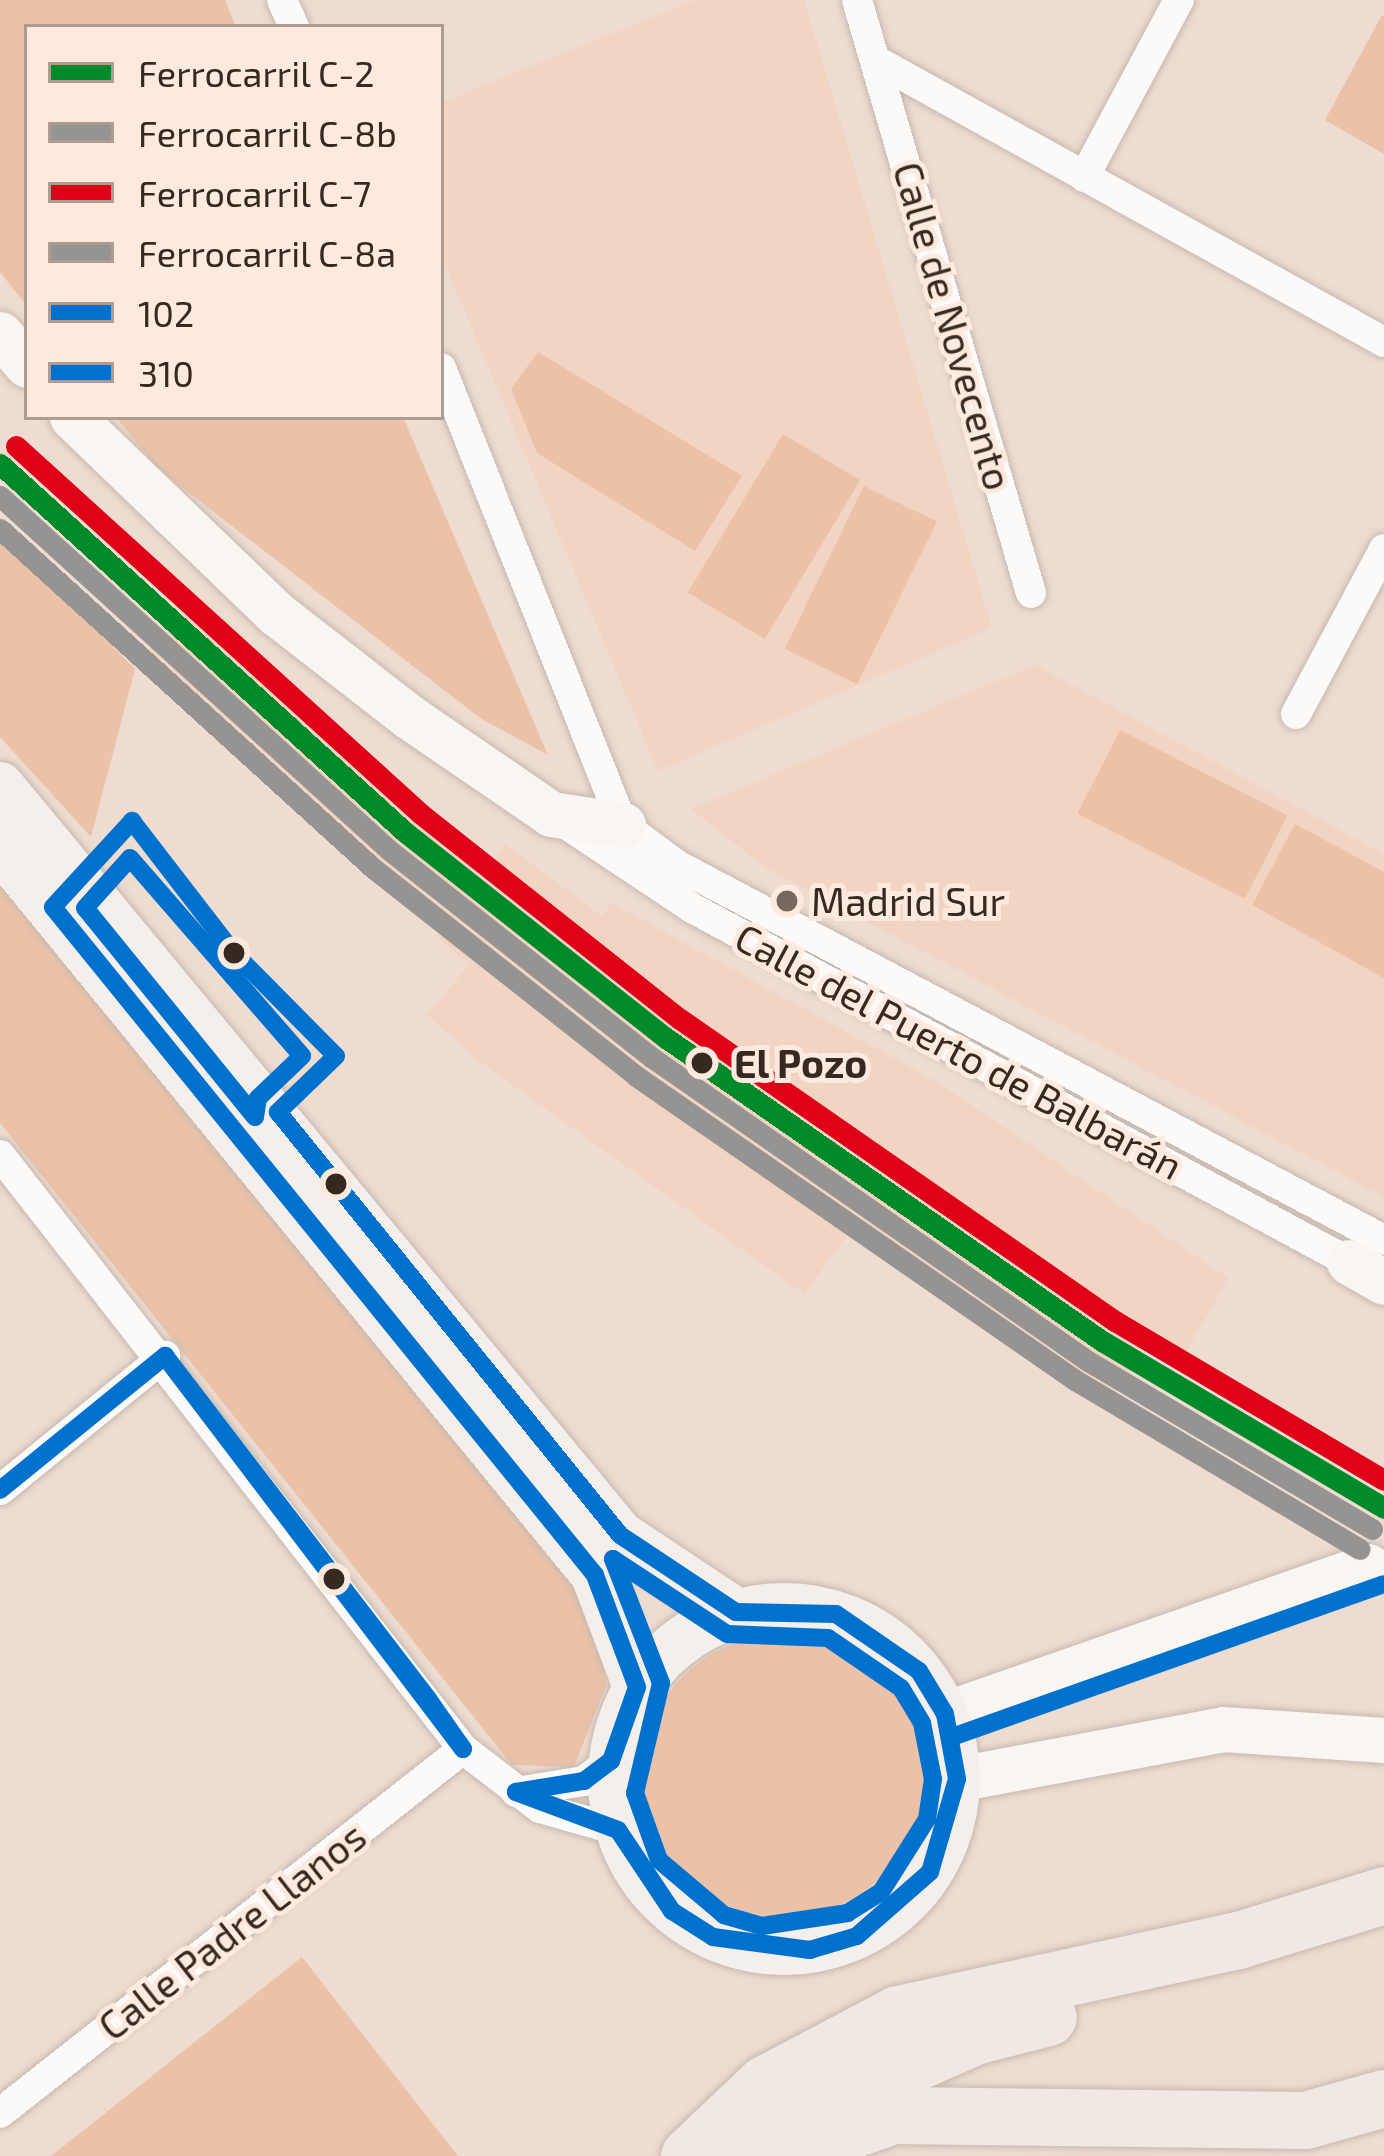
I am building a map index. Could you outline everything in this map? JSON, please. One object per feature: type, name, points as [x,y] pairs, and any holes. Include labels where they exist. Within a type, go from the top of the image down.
[{"type":"highway","points":[[689,2156],[765,2084],[898,2014],[1238,1940],[1384,1895]]},
{"type":"highway","points":[[754,2156],[815,2106],[976,2035],[1249,1966],[1384,1913]]},
{"type":"highway","points":[[796,2156],[893,2115],[1305,2120],[1384,2098]]},
{"type":"main road","points":[[0,786],[620,1535],[736,1612]]},
{"type":"main road","points":[[0,847],[595,1575],[637,1687]]},
{"type":"main road","points":[[819,1611],[881,1636],[944,1714],[957,1779],[950,1828],[909,1897],[857,1936],[810,1950],[713,1937],[661,1898],[618,1830],[611,1761],[637,1687],[679,1640],[736,1612],[819,1611]]},
{"type":"street","name":"Calle de Novecento","points":[[857,0],[1031,592]]},
{"type":"street","points":[[1084,176],[1179,0]]},
{"type":"street","points":[[875,60],[1384,342]]},
{"type":"street","points":[[0,334],[24,362]]},
{"type":"street","points":[[444,376],[623,825]]},
{"type":"street","name":"Calle del Puerto de Balbarán","points":[[75,420],[277,614],[551,814],[692,908],[1375,1268]]},
{"type":"street","points":[[1296,714],[1384,549]]},
{"type":"street","name":"Calle del Puerto de Balbarán","points":[[551,814],[623,825],[692,873],[1375,1268]]},
{"type":"street","points":[[0,1154],[166,1356],[464,1749],[516,1792],[618,1830]]},
{"type":"street","points":[[0,1490],[166,1356]]},
{"type":"street","points":[[944,1714],[1368,1566]]},
{"type":"street","points":[[957,1779],[1223,1729],[1384,1740]]},
{"type":"street","name":"Calle Padre Llanos","points":[[0,2113],[464,1749]]},
{"type":"street","points":[[516,1792],[584,1781],[611,1761]]},
{"type":"shaded area","points":[[0,0],[225,0],[235,24],[24,24],[24,302],[0,272]]},
{"type":"shaded area","points":[[695,0],[804,0],[992,628],[658,771],[444,262],[444,102]]},
{"type":"shaded area","points":[[1384,16],[1384,154],[1325,120]]},
{"type":"shaded area","points":[[538,352],[742,476],[695,551],[537,453],[511,389]]},
{"type":"shaded area","points":[[118,420],[404,420],[548,755],[480,718],[157,468]]},
{"type":"shaded area","points":[[783,434],[860,480],[765,639],[688,593]]},
{"type":"shaded area","points":[[864,486],[937,522],[857,684],[785,649]]},
{"type":"shaded area","points":[[0,535],[135,669],[91,837],[0,737]]},
{"type":"shaded area","name":"El Pozo","points":[[192,606],[490,863],[505,844],[602,916],[612,903],[934,1080],[1228,1278],[1186,1352],[1154,1332],[1109,1403],[849,1233],[804,1294],[475,1058],[427,1015],[469,965],[436,936],[444,927],[138,660]]},
{"type":"shaded area","points":[[1035,665],[1384,854],[1384,1197],[765,867],[691,809]]},
{"type":"shaded area","points":[[1120,730],[1288,815],[1245,899],[1077,814]]},
{"type":"shaded area","points":[[1295,824],[1384,872],[1384,978],[1252,905]]},
{"type":"shaded area","points":[[0,869],[595,1604],[606,1686],[574,1767],[512,1765],[0,1123]]},
{"type":"shaded area","points":[[783,1635],[837,1646],[883,1676],[913,1722],[924,1776],[913,1830],[883,1876],[837,1906],[783,1917],[729,1906],[683,1876],[653,1830],[642,1776],[653,1722],[683,1676],[729,1646]]},
{"type":"shaded area","points":[[302,1957],[458,2156],[51,2156]]},
{"type":"rail line","name":"C-7","points":[[16,446],[421,814],[680,1019],[1115,1321],[1384,1480]]},
{"type":"rail line","name":"C-2","points":[[0,464],[405,832],[666,1038],[1102,1341],[1384,1508]]},
{"type":"rail line","name":"C-8b","points":[[0,496],[389,850],[651,1057],[1088,1361],[1372,1529]]},
{"type":"rail line","name":"C-8a","points":[[0,529],[373,868],[636,1076],[1075,1380],[1360,1549]]},
{"type":"transit line","name":"102","points":[[132,821],[233,952],[336,1056],[278,1112],[620,1535],[736,1612],[836,1614],[919,1671],[945,1714],[957,1779],[930,1872],[857,1936],[810,1950],[713,1937],[672,1911],[618,1830],[516,1792],[584,1781],[611,1761],[637,1687],[595,1575],[53,907],[132,821]]},
{"type":"transit line","name":"310","points":[[130,858],[302,1056],[258,1098],[255,1117],[85,908],[130,858]]},
{"type":"transit line","name":"102","points":[[165,1356],[428,1699],[463,1749],[165,1356]]},
{"type":"transit line","name":"102","points":[[0,1490],[165,1356]]},
{"type":"transit line","name":"310","points":[[613,1559],[727,1634],[828,1638],[901,1688],[922,1723],[933,1779],[927,1819],[881,1892],[848,1913],[762,1926],[724,1915],[659,1860],[635,1793],[661,1683],[613,1559]]},
{"type":"transit line","name":"310","points":[[952,1737],[1384,1584]]},
{"type":"place","name":"Madrid Sur","points":[[787,901]]},
{"type":"place","name":"El Pozo","points":[[702,1063]]}]
